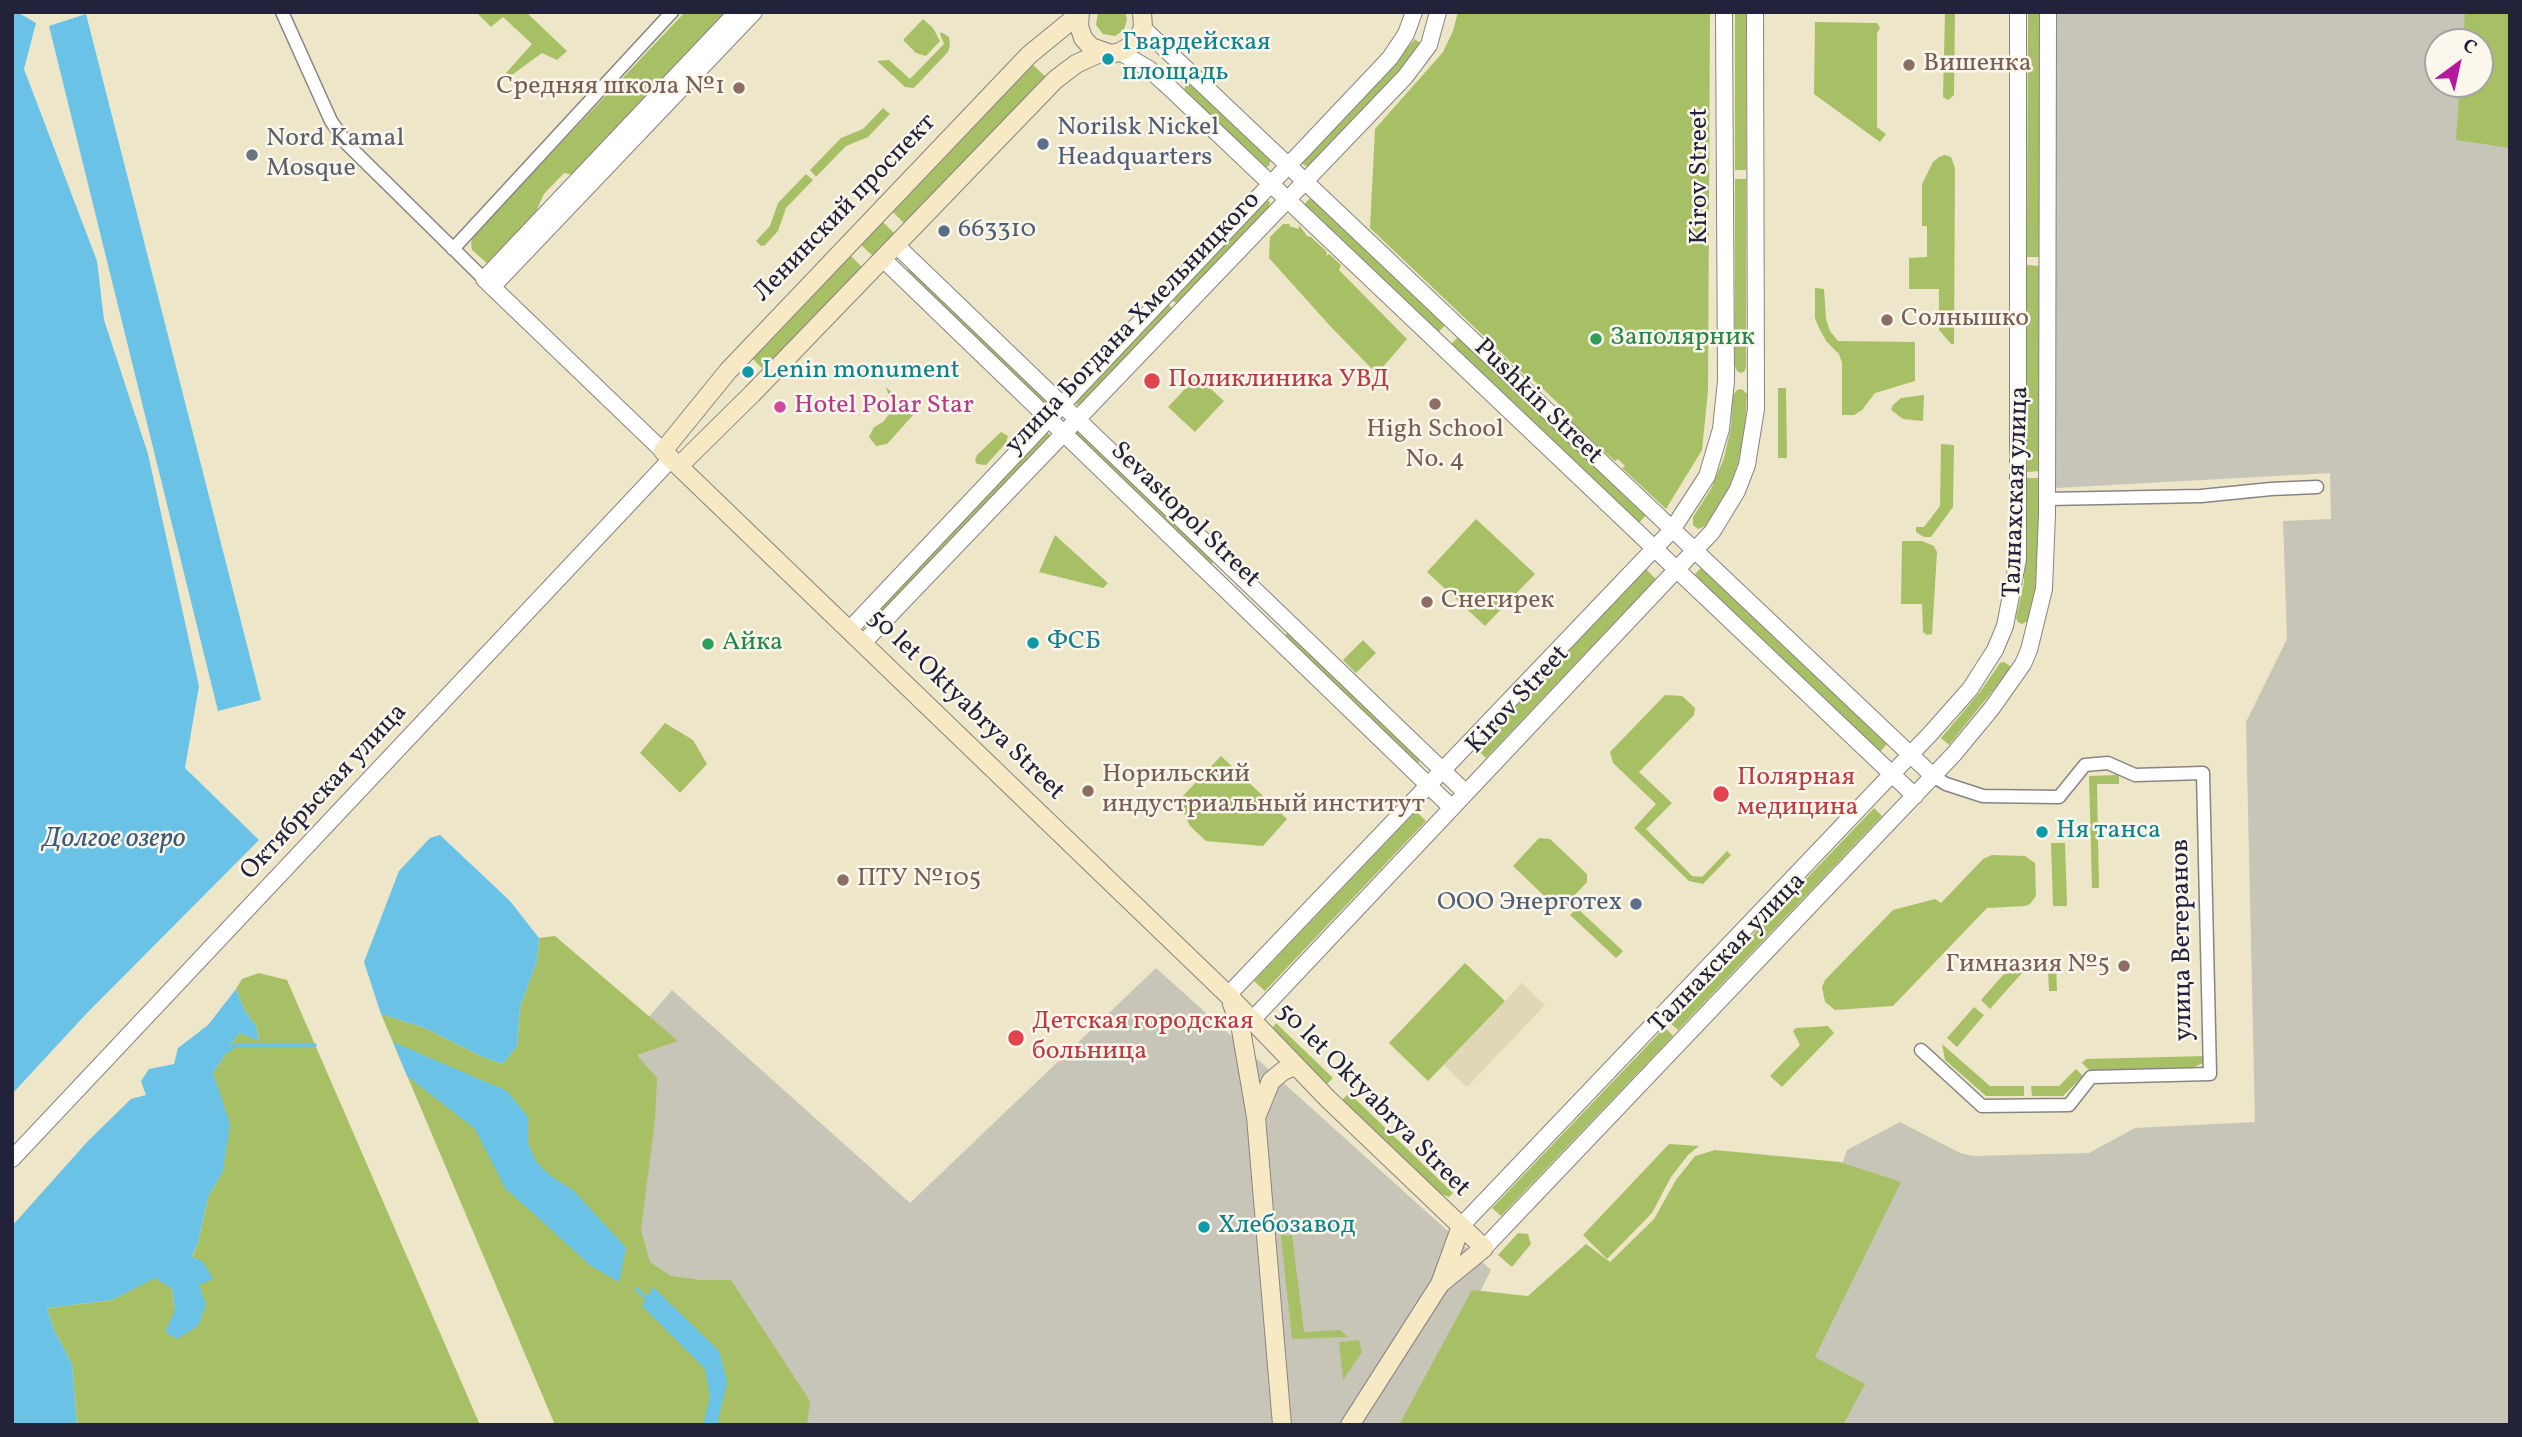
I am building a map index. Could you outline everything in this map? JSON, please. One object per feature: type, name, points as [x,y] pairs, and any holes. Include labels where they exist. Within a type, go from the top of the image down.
[{"type":"main road","points":[[1080,13],[1079,26],[1083,38],[1091,47],[1111,52]]},
{"type":"main road","name":"Ленинский проспект","points":[[671,459],[728,371],[1029,55],[1080,13]]},
{"type":"main road","points":[[671,459],[752,394],[1055,80],[1076,64],[1135,43],[1142,20]]},
{"type":"main road","name":"50 let Oktyabrya Street","points":[[671,459],[1228,995],[1296,1066],[1484,1248]]},
{"type":"main road","points":[[1228,995],[1240,1024],[1256,1117],[1282,1425]]},
{"type":"main road","points":[[1256,1117],[1271,1081],[1283,1071],[1296,1066]]},
{"type":"main road","name":"Талнахская улица","points":[[1350,1425],[1440,1284],[1461,1226]]},
{"type":"main road","name":"Талнахская улица","points":[[1440,1284],[1484,1248]]},
{"type":"street","points":[[282,12],[331,121],[346,144],[671,459]]},
{"type":"street","points":[[453,249],[672,12]]},
{"type":"street","name":"улица Богдана Хмельницкого","points":[[863,643],[1405,78],[1429,45],[1438,12]]},
{"type":"street","name":"Kirov Street","points":[[1228,995],[1672,530],[1702,484],[1715,453],[1721,429],[1726,381],[1724,12]]},
{"type":"street","name":"Kirov Street","points":[[1252,1020],[1695,551],[1721,518],[1737,491],[1747,465],[1753,436],[1757,381],[1755,12]]},
{"type":"street","name":"Талнахская улица","points":[[1461,1226],[1911,755],[1970,689],[2000,639],[2018,559],[2018,12]]},
{"type":"street","name":"Талнахская улица","points":[[1484,1248],[1915,796],[1992,708],[2029,650],[2044,589],[2048,499],[2048,12]]},
{"type":"street","points":[[488,283],[744,14]]},
{"type":"street","name":"улица Богдана Хмельницкого","points":[[849,630],[1390,58],[1413,18],[1434,33]]},
{"type":"street","name":"Pushkin Street","points":[[1142,20],[1287,166],[1933,776]]},
{"type":"street","name":"Pushkin Street","points":[[1111,52],[1149,69],[1915,796]]},
{"type":"street","name":"Sevastopol Street","points":[[896,245],[1466,793]]},
{"type":"street","name":"Sevastopol Street","points":[[883,259],[1452,808]]},
{"type":"street","points":[[1726,381],[1757,381]]},
{"type":"street","name":"Октябрьская улица","points":[[12,1159],[671,459]]},
{"type":"street","points":[[2048,499],[2201,496],[2317,487]]},
{"type":"street","points":[[1211,575],[1225,561]]},
{"type":"street","points":[[1276,638],[1290,623]]},
{"type":"street","points":[[2000,639],[2029,650]]},
{"type":"street","name":"улица Ветеранов","points":[[1922,1050],[1982,1106],[2069,1105],[2091,1077],[2210,1074],[2203,773],[2136,775],[2108,764],[2085,765],[2059,797],[1983,796],[1946,785],[1933,776]]},
{"type":"shaded area","points":[[2051,12],[2482,12],[2486,28],[2424,28],[2424,98],[2494,98],[2494,55],[2510,112],[2510,1425],[1831,1425],[1777,1350],[1847,1150],[1900,1122],[1960,1153],[1973,1156],[2089,1153],[2135,1128],[2255,1122],[2246,722],[2287,639],[2283,521],[2331,519],[2330,473],[2056,488]]},
{"type":"shaded area","points":[[1465,963],[1505,1001],[1522,983],[1545,1005],[1467,1087],[1444,1065],[1428,1081],[1389,1043]]},
{"type":"shaded area","points":[[1156,968],[1491,1270],[1414,1425],[598,1425],[615,1057],[672,990],[910,1203]]},
{"type":"green space","points":[[476,12],[526,12],[567,51],[557,60],[542,53],[509,77],[505,74],[532,44],[503,17],[491,27]]},
{"type":"green space","points":[[685,12],[727,12],[573,175],[564,173],[544,194],[534,216],[488,264],[472,250],[473,236]]},
{"type":"green space","points":[[1098,12],[1125,12],[1127,19],[1124,30],[1115,36],[1103,34],[1096,25]]},
{"type":"green space","name":"Заполярник","points":[[1458,12],[1710,12],[1708,391],[1702,450],[1666,509],[1622,468],[1625,466],[1618,459],[1615,461],[1558,411],[1575,419],[1529,376],[1531,381],[1370,228],[1375,129],[1443,52]]},
{"type":"green space","points":[[1735,12],[1746,12],[1746,170],[1735,170]]},
{"type":"green space","points":[[1945,12],[1955,12],[1954,95],[1948,100],[1943,97]]},
{"type":"green space","points":[[2028,12],[2039,12],[2039,257],[2027,257]]},
{"type":"green space","points":[[2465,12],[2510,12],[2510,148],[2456,140],[2459,98],[2494,98],[2494,28],[2464,28]]},
{"type":"green space","points":[[923,19],[933,28],[940,41],[926,56],[916,53],[903,40]]},
{"type":"green space","points":[[1815,22],[1877,23],[1880,28],[1877,33],[1877,127],[1886,134],[1880,142],[1814,94]]},
{"type":"green space","points":[[941,32],[949,37],[948,52],[914,88],[905,87],[877,61],[889,60],[910,79],[944,44]]},
{"type":"green space","points":[[1415,39],[1421,44],[1401,73],[1308,167],[1304,165],[1302,162]]},
{"type":"green space","points":[[1033,65],[1046,77],[905,224],[893,212]]},
{"type":"green space","points":[[1187,84],[1193,84],[1271,158],[1269,166],[1264,168],[1183,91]]},
{"type":"green space","points":[[883,108],[890,114],[868,137],[846,146],[816,177],[810,170],[841,138],[863,129]]},
{"type":"green space","points":[[1945,155],[1951,157],[1955,168],[1954,344],[1939,330],[1939,289],[1909,289],[1909,258],[1927,257],[1927,226],[1922,226],[1922,184],[1933,162]]},
{"type":"green space","points":[[806,174],[813,180],[786,208],[778,231],[761,246],[756,241],[770,226],[778,203]]},
{"type":"green space","points":[[1735,179],[1746,179],[1746,366],[1741,373],[1735,366]]},
{"type":"green space","points":[[1311,197],[1445,325],[1437,334],[1302,207]]},
{"type":"green space","points":[[1266,200],[1270,202],[1269,207],[1178,305],[1171,299]]},
{"type":"green space","points":[[883,222],[895,234],[874,257],[861,245]]},
{"type":"green space","points":[[1283,224],[1299,229],[1299,225],[1307,236],[1327,252],[1326,256],[1329,254],[1341,265],[1339,270],[1407,339],[1377,374],[1269,258],[1270,237]]},
{"type":"green space","points":[[851,256],[863,268],[765,371],[753,359]]},
{"type":"green space","points":[[2027,265],[2039,266],[2039,471],[2027,472]]},
{"type":"green space","points":[[909,267],[1051,405],[1047,408],[907,272]]},
{"type":"green space","points":[[1815,288],[1824,289],[1826,319],[1830,331],[1838,341],[1915,342],[1915,381],[1875,393],[1862,410],[1854,415],[1842,415],[1842,363],[1839,354],[1826,341],[1815,318]]},
{"type":"green space","points":[[1167,303],[1173,309],[1080,406],[1077,405],[1075,402]]},
{"type":"green space","points":[[1458,337],[1646,515],[1638,524],[1449,346]]},
{"type":"green space","points":[[1197,376],[1224,401],[1195,432],[1168,407]]},
{"type":"green space","points":[[886,387],[914,414],[887,444],[876,446],[869,437],[874,427],[883,422],[890,413],[891,403]]},
{"type":"green space","points":[[1778,388],[1786,388],[1787,458],[1778,458]]},
{"type":"green space","points":[[1742,389],[1747,394],[1745,428],[1739,460],[1726,495],[1706,526],[1698,529],[1693,525],[1693,517],[1711,489],[1724,458],[1731,427],[1733,395]]},
{"type":"green space","points":[[1924,395],[1923,421],[1903,419],[1891,410],[1901,398]]},
{"type":"green space","points":[[1081,430],[1215,560],[1209,566],[1075,435]]},
{"type":"green space","points":[[1001,432],[1008,436],[1006,443],[986,465],[977,464],[977,455]]},
{"type":"green space","points":[[1046,432],[1051,436],[868,626],[866,623]]},
{"type":"green space","points":[[1941,444],[1954,445],[1953,507],[1931,537],[1924,537],[1916,532],[1916,527],[1924,527],[1940,506]]},
{"type":"green space","points":[[2027,478],[2039,478],[2039,523],[2035,594],[2028,621],[2022,624],[2016,618],[2024,582]]},
{"type":"green space","points":[[1476,519],[1535,574],[1485,626],[1427,572]]},
{"type":"green space","points":[[1055,535],[1108,583],[1103,588],[1039,572]]},
{"type":"green space","points":[[1902,541],[1922,541],[1934,546],[1937,552],[1932,634],[1923,632],[1922,604],[1901,604]]},
{"type":"green space","points":[[1701,568],[1887,744],[1880,752],[1693,576]]},
{"type":"green space","points":[[1646,569],[1656,579],[1486,758],[1476,748]]},
{"type":"green space","points":[[1289,631],[1420,757],[1419,762],[1416,764],[1283,638]]},
{"type":"green space","points":[[1363,640],[1376,653],[1356,673],[1343,660]]},
{"type":"green space","points":[[2004,662],[2010,666],[2008,672],[1949,745],[1941,738],[1980,692],[2000,663]]},
{"type":"green space","points":[[1665,695],[1682,696],[1695,708],[1694,715],[1639,772],[1672,803],[1646,829],[1692,876],[1702,877],[1727,851],[1731,855],[1703,884],[1689,881],[1634,828],[1656,804],[1613,763],[1610,752]]},
{"type":"green space","points":[[665,723],[693,740],[707,764],[680,793],[640,753]]},
{"type":"green space","points":[[1221,756],[1287,819],[1263,846],[1206,841],[1190,826],[1178,801]]},
{"type":"green space","points":[[2119,775],[2119,784],[2097,784],[2099,888],[2092,888],[2089,776]]},
{"type":"green space","points":[[1874,808],[1882,816],[1678,1030],[1669,1022]]},
{"type":"green space","points":[[1416,811],[1426,821],[1265,991],[1254,981]]},
{"type":"green space","points":[[1539,838],[1550,839],[1587,874],[1587,882],[1560,911],[1513,866]]},
{"type":"green space","points":[[2051,843],[2065,843],[2067,906],[2053,906]]},
{"type":"green space","points":[[1992,855],[2025,856],[2035,863],[2036,896],[2030,904],[1987,908],[1893,1006],[1835,1010],[1825,1002],[1822,987],[1825,980],[1893,910],[1935,899],[1941,903],[1983,859]]},
{"type":"green space","points":[[1577,908],[1623,951],[1616,958],[1570,915]]},
{"type":"green space","points":[[555,936],[678,1041],[637,1055],[657,1078],[655,1120],[641,1230],[650,1262],[671,1276],[731,1280],[810,1401],[807,1425],[555,1425],[381,1014],[425,1028],[503,1064],[517,1046],[520,1007],[537,961],[539,938]]},
{"type":"green space","points":[[1465,963],[1505,1001],[1428,1081],[1389,1043]]},
{"type":"green space","points":[[2056,964],[2057,991],[2049,991],[2048,972],[2022,973],[1990,1009],[1981,1000],[2003,975],[2022,965]]},
{"type":"green space","points":[[259,973],[287,980],[480,1425],[77,1425],[72,1364],[54,1330],[47,1308],[112,1300],[155,1277],[172,1288],[175,1310],[199,1285],[192,1258],[208,1197],[223,1171],[213,1073],[239,1033],[259,1040],[256,1026],[245,1011],[236,989],[242,979]]},
{"type":"green space","points":[[1974,1007],[1984,1015],[1957,1047],[1947,1038]]},
{"type":"green space","points":[[1276,1023],[1333,1078],[1326,1085],[1275,1035],[1273,1027]]},
{"type":"green space","points":[[1828,1026],[1834,1033],[1782,1087],[1770,1076],[1800,1045],[1793,1031],[1796,1028]]},
{"type":"green space","points":[[1665,1027],[1673,1036],[1501,1216],[1492,1208]]},
{"type":"green space","points":[[1942,1044],[1990,1086],[2024,1086],[2024,1096],[1986,1096],[1945,1060]]},
{"type":"green space","points":[[2205,1056],[2205,1062],[2194,1067],[2089,1070],[2082,1063],[2086,1059]]},
{"type":"green space","points":[[2076,1069],[2083,1076],[2063,1096],[2032,1096],[2031,1086],[2059,1086]]},
{"type":"green space","points":[[1349,1093],[1453,1193],[1449,1197],[1439,1193],[1342,1100]]},
{"type":"green space","points":[[1669,1144],[1699,1146],[1688,1155],[1671,1177],[1652,1213],[1607,1259],[1583,1235]]},
{"type":"green space","points":[[1715,1150],[1840,1162],[1901,1182],[1815,1357],[1865,1384],[1843,1425],[1399,1425],[1472,1290],[1528,1296],[1586,1244],[1610,1262],[1654,1219],[1676,1180],[1695,1156]]},
{"type":"green space","points":[[1279,1220],[1284,1220],[1285,1236],[1292,1235],[1304,1332],[1340,1330],[1348,1337],[1292,1339]]},
{"type":"green space","points":[[1518,1233],[1528,1234],[1531,1244],[1512,1267],[1498,1255]]},
{"type":"green space","points":[[1359,1340],[1362,1352],[1343,1380],[1339,1342]]},
{"type":"water","name":"Долгое озеро","points":[[12,12],[36,23],[24,69],[97,261],[104,320],[148,454],[199,686],[185,768],[259,840],[87,1013],[12,1094]]},
{"type":"water","points":[[86,14],[261,700],[218,711],[49,26]]},
{"type":"water","points":[[440,835],[510,901],[539,938],[537,961],[520,1007],[517,1046],[503,1064],[425,1028],[381,1014],[364,962],[399,871],[430,838]]},
{"type":"water","points":[[236,989],[245,1011],[256,1026],[259,1041],[239,1033],[213,1073],[230,1124],[223,1171],[208,1197],[192,1257],[203,1262],[213,1279],[199,1285],[206,1304],[198,1326],[177,1339],[165,1332],[175,1310],[172,1289],[155,1278],[112,1300],[47,1308],[54,1330],[72,1364],[77,1425],[12,1425],[12,1226],[88,1141],[131,1099],[146,1095],[141,1081],[149,1069],[174,1064],[178,1048],[208,1025]]},
{"type":"water","points":[[393,1042],[507,1091],[528,1117],[528,1144],[537,1163],[574,1191],[626,1248],[619,1282],[591,1266],[505,1188],[475,1129],[407,1076]]},
{"type":"water","points":[[653,1287],[719,1351],[727,1382],[717,1425],[703,1425],[710,1397],[705,1369],[642,1306]]},
{"type":"waterway","points":[[225,1052],[237,1045],[315,1045]]},
{"type":"waterway","points":[[637,1289],[648,1300]]},
{"type":"place","name":"Гвардейская площадь","points":[[1108,59]]},
{"type":"place","name":"Вишенка","points":[[1909,65]]},
{"type":"place","name":"Средняя школа №1","points":[[739,88]]},
{"type":"place","name":"Norilsk Nickel Headquarters","points":[[1043,144]]},
{"type":"place","name":"Nord Kamal Mosque","points":[[252,155]]},
{"type":"place","name":"663310","points":[[944,231]]},
{"type":"place","name":"Солнышко","points":[[1887,320]]},
{"type":"place","name":"Заполярник","points":[[1596,339]]},
{"type":"place","name":"Lenin monument","points":[[748,372]]},
{"type":"place","name":"Поликлиника УВД","points":[[1152,381]]},
{"type":"place","name":"High School No. 4","points":[[1435,404]]},
{"type":"place","name":"Hotel Polar Star","points":[[780,407]]},
{"type":"place","name":"Снегирек","points":[[1427,602]]},
{"type":"place","name":"ФСБ","points":[[1033,643]]},
{"type":"place","name":"Айка","points":[[708,644]]},
{"type":"place","name":"Норильский индустриальный институт","points":[[1088,791]]},
{"type":"place","name":"Полярная медицина","points":[[1721,794]]},
{"type":"place","name":"Ня танса","points":[[2042,832]]},
{"type":"place","name":"ПТУ №105","points":[[843,880]]},
{"type":"place","name":"ООО Энерготех","points":[[1636,904]]},
{"type":"place","name":"Гимназия №5","points":[[2124,966]]},
{"type":"place","name":"Детская городская больница","points":[[1016,1038]]},
{"type":"place","name":"Хлебозавод","points":[[1204,1227]]}]
